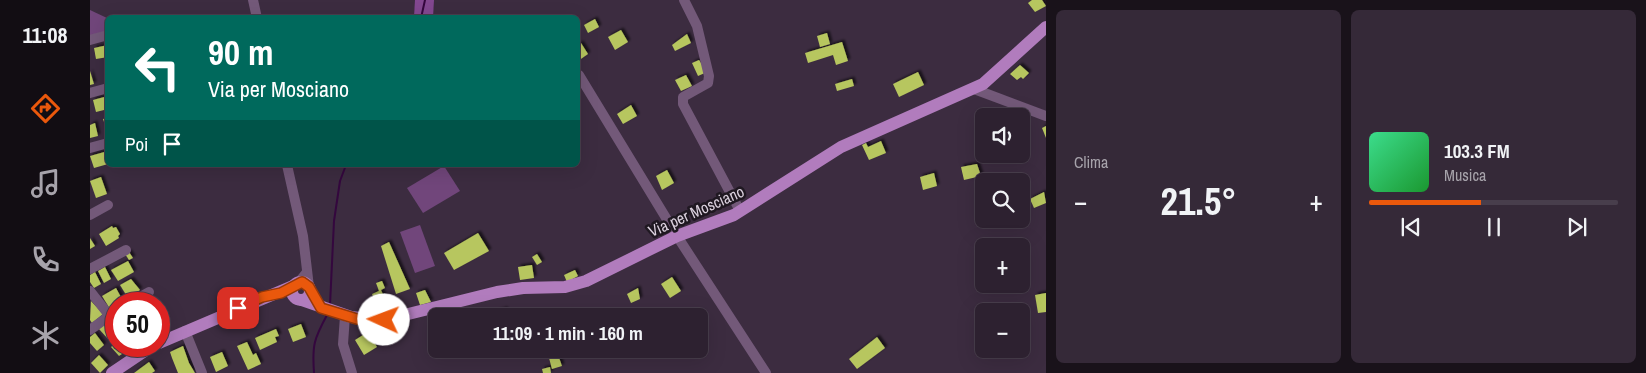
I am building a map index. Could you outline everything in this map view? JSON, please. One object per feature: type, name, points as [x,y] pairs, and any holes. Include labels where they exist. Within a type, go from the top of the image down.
[{"type":"main road","name":"Via per Mosciano","points":[[302,288],[321,308],[365,320],[392,319],[497,292],[572,286],[677,236],[740,211],[841,147],[974,89],[1007,64],[1046,27]]},
{"type":"main road","points":[[170,338],[256,300],[302,288]]},
{"type":"main road","points":[[112,373],[130,357]]},
{"type":"street","points":[[253,0],[256,15]]},
{"type":"street","points":[[684,0],[697,26],[709,76],[708,83],[683,97],[684,104],[740,211]]},
{"type":"street","points":[[90,40],[105,36]]},
{"type":"street","points":[[580,77],[677,236],[766,373]]},
{"type":"street","points":[[90,93],[105,89]]},
{"type":"street","points":[[974,89],[1046,116]]},
{"type":"street","points":[[90,148],[105,144]]},
{"type":"street","points":[[287,167],[303,236],[302,288]]},
{"type":"street","points":[[90,215],[108,205]]},
{"type":"street","points":[[90,270],[126,250]]},
{"type":"street","points":[[90,291],[105,305]]},
{"type":"street","points":[[346,316],[342,344],[352,373]]},
{"type":"street","points":[[90,330],[105,319]]},
{"type":"street","points":[[185,330],[202,373]]},
{"type":"shaded area","points":[[415,0],[434,0],[433,15],[414,15]]},
{"type":"shaded area","points":[[90,10],[105,17],[105,34],[90,38]]},
{"type":"shaded area","points":[[445,167],[460,191],[423,213],[407,188]]},
{"type":"shaded area","points":[[420,225],[435,266],[415,273],[400,232]]},
{"type":"building","points":[[1032,0],[1042,0],[1046,6],[1035,12],[1028,3]]},
{"type":"building","points":[[595,19],[599,27],[588,33],[584,25]]},
{"type":"building","points":[[621,30],[628,42],[615,50],[608,37]]},
{"type":"building","points":[[827,33],[830,44],[820,47],[817,36]]},
{"type":"building","points":[[687,34],[691,43],[675,51],[672,45]]},
{"type":"building","points":[[842,42],[848,61],[836,65],[833,55],[808,63],[805,53]]},
{"type":"building","points":[[580,44],[588,54],[580,60]]},
{"type":"building","points":[[105,46],[105,58],[96,59],[94,48]]},
{"type":"building","points":[[699,60],[707,72],[698,76],[692,63]]},
{"type":"building","points":[[1020,65],[1029,73],[1023,79],[1021,77],[1017,80],[1010,74]]},
{"type":"building","points":[[90,71],[94,84],[90,85]]},
{"type":"building","points":[[918,72],[924,85],[899,97],[893,84]]},
{"type":"building","points":[[686,75],[692,86],[681,91],[675,80]]},
{"type":"building","points":[[852,79],[854,86],[837,91],[835,84]]},
{"type":"building","points":[[105,97],[105,110],[96,112],[93,100]]},
{"type":"building","points":[[631,105],[637,116],[623,124],[617,114]]},
{"type":"building","points":[[95,123],[98,136],[90,138],[90,125]]},
{"type":"building","points":[[1046,126],[1046,138],[1042,128]]},
{"type":"building","points":[[881,141],[886,153],[869,160],[862,145],[866,143],[868,147]]},
{"type":"building","points":[[105,152],[105,165],[94,168],[90,156]]},
{"type":"building","points":[[977,164],[980,173],[975,173],[975,177],[964,180],[961,167]]},
{"type":"building","points":[[667,170],[674,183],[662,190],[656,176]]},
{"type":"building","points":[[934,173],[937,186],[923,190],[920,177]]},
{"type":"building","points":[[101,177],[107,194],[96,198],[90,181]]},
{"type":"building","points":[[1044,192],[1046,203],[1034,208],[1030,199]]},
{"type":"building","points":[[112,226],[113,228],[116,227],[120,234],[119,238],[106,246],[99,234]]},
{"type":"building","points":[[478,233],[489,251],[454,270],[444,253]]},
{"type":"building","points":[[90,238],[95,246],[90,249]]},
{"type":"building","points":[[389,242],[410,289],[396,294],[381,246]]},
{"type":"building","points":[[129,252],[133,258],[129,260],[125,254]]},
{"type":"building","points":[[537,254],[542,262],[537,265],[532,257]]},
{"type":"building","points":[[128,261],[134,272],[118,281],[111,270]]},
{"type":"building","points":[[532,265],[534,278],[520,280],[518,267]]},
{"type":"building","points":[[105,267],[111,279],[104,283],[98,271]]},
{"type":"building","points":[[575,270],[578,276],[567,282],[564,275]]},
{"type":"building","points":[[95,272],[101,284],[94,288],[90,282],[90,275]]},
{"type":"building","points":[[672,277],[681,291],[670,298],[661,284]]},
{"type":"building","points":[[131,279],[140,290],[137,292],[124,292],[120,285]]},
{"type":"building","points":[[382,281],[385,288],[381,290],[388,306],[379,310],[372,294],[379,291],[376,283]]},
{"type":"building","points":[[116,288],[118,292],[109,292]]},
{"type":"building","points":[[638,288],[640,299],[631,303],[627,294]]},
{"type":"building","points":[[425,290],[431,302],[420,305],[416,293]]},
{"type":"building","points":[[1046,293],[1046,312],[1038,313],[1035,295]]},
{"type":"building","points":[[91,301],[103,314],[92,323],[90,320]]},
{"type":"building","points":[[105,324],[105,336],[99,329]]},
{"type":"building","points":[[301,324],[306,337],[293,342],[288,329]]},
{"type":"building","points":[[276,329],[279,336],[275,337],[277,342],[260,350],[255,338]]},
{"type":"building","points":[[368,332],[377,347],[364,355],[355,340]]},
{"type":"building","points":[[95,333],[104,345],[97,351],[90,343],[90,337]]},
{"type":"building","points":[[877,337],[885,348],[857,369],[849,359]]},
{"type":"building","points":[[247,342],[253,355],[256,353],[261,364],[248,370],[237,346]]},
{"type":"building","points":[[183,346],[195,373],[178,373],[170,352]]},
{"type":"building","points":[[222,352],[228,366],[216,372],[210,357]]},
{"type":"building","points":[[99,355],[108,365],[100,373],[91,363]]},
{"type":"building","points":[[549,358],[559,358],[562,366],[552,369]]},
{"type":"building","points":[[149,362],[155,371],[152,373],[134,373]]},
{"type":"building","points":[[550,367],[551,373],[543,373],[542,369]]},
{"type":"waterway","points":[[422,15],[425,0]]},
{"type":"waterway","points":[[330,305],[334,221],[340,181],[345,167]]},
{"type":"waterway","points":[[314,373],[313,356],[315,342],[327,315]]},
{"type":"route","points":[[238,308],[262,297],[281,293],[302,282],[307,284],[321,308],[357,319],[384,320]]}]
